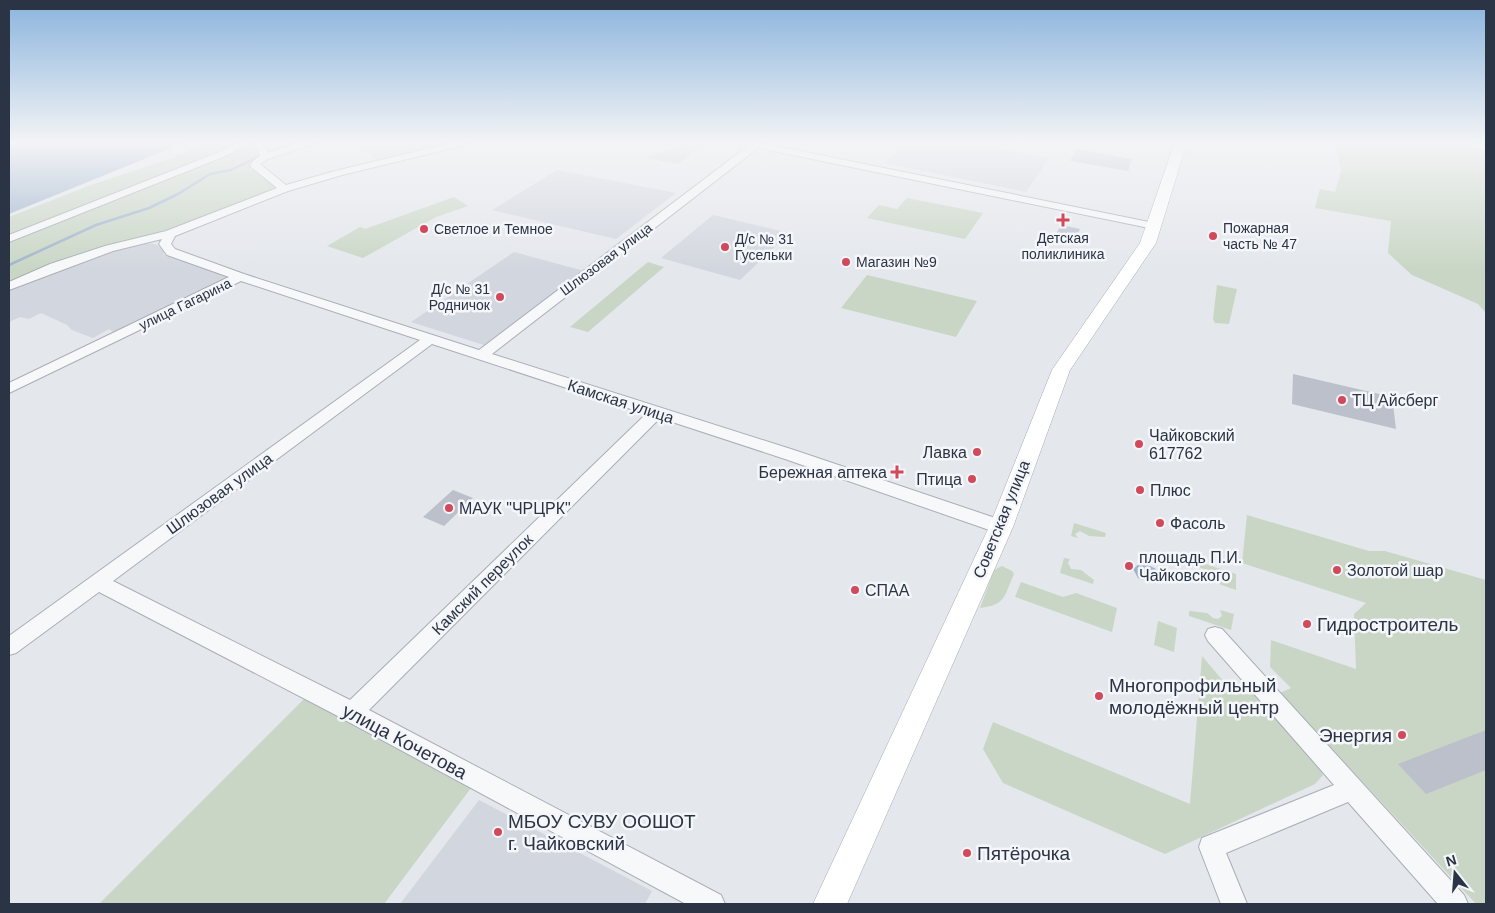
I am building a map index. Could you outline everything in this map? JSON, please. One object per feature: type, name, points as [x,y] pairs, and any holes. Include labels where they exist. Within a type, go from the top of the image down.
[{"type":"main road","name":"Советская улица","points":[[830,904],[1001,527],[1061,370],[1144,250],[1167,185]]},
{"type":"street","points":[[9,239],[146,185]]},
{"type":"street","points":[[277,185],[284,190]]},
{"type":"street","points":[[9,286],[54,267],[108,248],[170,234],[301,185]]},
{"type":"street","name":"Шлюзовая улица","points":[[481,355],[704,185]]},
{"type":"street","points":[[951,185],[1154,226]]},
{"type":"street","name":"улица Гагарина","points":[[170,234],[166,244],[171,252],[240,277]]},
{"type":"street","name":"Камская улица","points":[[240,277],[790,455],[1001,527]]},
{"type":"street","name":"улица Гагарина","points":[[9,389],[240,277]]},
{"type":"street","name":"Шлюзовая улица","points":[[9,648],[96,582],[430,339]]},
{"type":"street","name":"Камский переулок","points":[[352,713],[656,412]]},
{"type":"street","name":"улица Кочетова","points":[[96,582],[352,713],[712,904]]},
{"type":"street","points":[[1215,635],[1456,904]]},
{"type":"street","points":[[1234,904],[1211,847],[1351,789]]},
{"type":"shaded area","points":[[533,185],[633,185],[676,193],[616,239],[492,210]]},
{"type":"shaded area","points":[[990,185],[1031,185],[1026,192]]},
{"type":"shaded area","name":"Д/с № 31 Гусельки","points":[[713,215],[789,233],[740,280],[661,258]]},
{"type":"shaded area","points":[[140,243],[155,244],[166,250],[163,254],[231,278],[200,292],[197,291],[115,333],[109,329],[93,338],[72,330],[67,325],[41,313],[29,319],[20,317],[9,322],[9,289],[119,246]]},
{"type":"shaded area","name":"Д/с № 31 Родничок","points":[[514,252],[584,271],[487,346],[411,322]]},
{"type":"shaded area","name":"МБОУ СУВУ ООШОТ г. Чайковский","points":[[479,800],[652,891],[645,904],[400,904]]},
{"type":"green space","points":[[91,185],[274,185],[276,189],[140,243],[119,246],[9,289],[9,217]]},
{"type":"green space","points":[[1337,185],[1486,185],[1486,313],[1478,304],[1412,275],[1388,253],[1391,221],[1315,208],[1320,189],[1335,192]]},
{"type":"green space","points":[[454,197],[468,206],[436,217],[363,258],[327,246],[360,227],[365,229]]},
{"type":"green space","points":[[907,198],[983,213],[965,239],[867,218],[879,205],[897,209]]},
{"type":"green space","points":[[648,262],[664,267],[588,332],[570,327]]},
{"type":"green space","points":[[867,275],[977,301],[956,337],[841,308]]},
{"type":"green space","points":[[1217,285],[1237,289],[1229,324],[1215,323],[1213,319]]},
{"type":"green space","name":"Энергия","points":[[1247,515],[1369,551],[1385,551],[1486,580],[1486,904],[1476,904],[1280,693],[1291,688],[1270,667],[1271,640],[1356,669],[1354,614],[1366,603],[1242,563]]},
{"type":"green space","points":[[1074,523],[1106,533],[1105,537],[1089,536],[1080,531],[1075,534],[1078,538],[1071,536]]},
{"type":"green space","points":[[1064,558],[1070,559],[1068,563],[1071,569],[1081,570],[1094,580],[1093,584],[1060,573]]},
{"type":"green space","points":[[1196,561],[1236,574],[1236,590],[1219,584],[1222,580],[1219,576],[1195,566]]},
{"type":"green space","points":[[1002,566],[1014,574],[1006,594],[995,605],[980,608],[994,570]]},
{"type":"green space","points":[[1021,582],[1063,597],[1076,593],[1117,608],[1112,632],[1015,597]]},
{"type":"green space","points":[[1220,610],[1234,614],[1231,630],[1189,616],[1189,611],[1207,613],[1213,618],[1218,619],[1222,616]]},
{"type":"green space","points":[[1158,621],[1177,628],[1174,652],[1154,645]]},
{"type":"green space","points":[[1202,656],[1235,695],[1256,689],[1318,760],[1323,775],[1315,784],[1165,854],[1003,783],[983,749],[993,722],[1190,804]]},
{"type":"green space","points":[[308,695],[474,784],[384,904],[99,904]]},
{"type":"water","points":[[9,185],[81,185],[9,214]]},
{"type":"water","points":[[1139,564],[1148,565],[1156,569],[1158,579],[1149,582],[1138,578],[1133,569]]},
{"type":"building","points":[[1061,225],[1080,229],[1075,239],[1056,234]]},
{"type":"building","name":"ТЦ Айсберг","points":[[1293,374],[1392,397],[1396,429],[1292,404]]},
{"type":"building","name":"МАУК \"ЧРЦРК\"","points":[[453,490],[473,498],[444,526],[423,517]]},
{"type":"building","points":[[1486,730],[1486,770],[1426,794],[1398,764]]},
{"type":"waterway","points":[[9,265],[96,225],[149,208],[193,185]]},
{"type":"place","name":"Детская поликлиника","points":[[1063,220]]},
{"type":"place","name":"Светлое и Темное","points":[[424,229]]},
{"type":"place","name":"Пожарная часть № 47","points":[[1213,236]]},
{"type":"place","name":"Д/с № 31 Гусельки","points":[[725,247]]},
{"type":"place","name":"Магазин №9","points":[[846,262]]},
{"type":"place","name":"Д/с № 31 Родничок","points":[[500,297]]},
{"type":"place","name":"ТЦ Айсберг","points":[[1342,400]]},
{"type":"place","name":"Чайковский 617762","points":[[1139,444]]},
{"type":"place","name":"Лавка","points":[[977,452]]},
{"type":"place","name":"Бережная аптека","points":[[897,472]]},
{"type":"place","name":"Птица","points":[[972,479]]},
{"type":"place","name":"Плюс","points":[[1140,490]]},
{"type":"place","name":"МАУК \"ЧРЦРК\"","points":[[449,508]]},
{"type":"place","name":"Фасоль","points":[[1160,523]]},
{"type":"place","name":"площадь П.И. Чайковского","points":[[1129,566]]},
{"type":"place","name":"Золотой шар","points":[[1337,570]]},
{"type":"place","name":"СПАА","points":[[855,590]]},
{"type":"place","name":"Гидростроитель","points":[[1307,624]]},
{"type":"place","name":"Многопрофильный молодёжный центр","points":[[1099,696]]},
{"type":"place","name":"Энергия","points":[[1402,735]]},
{"type":"place","name":"МБОУ СУВУ ООШОТ г. Чайковский","points":[[498,832]]},
{"type":"place","name":"Пятёрочка","points":[[967,853]]}]
